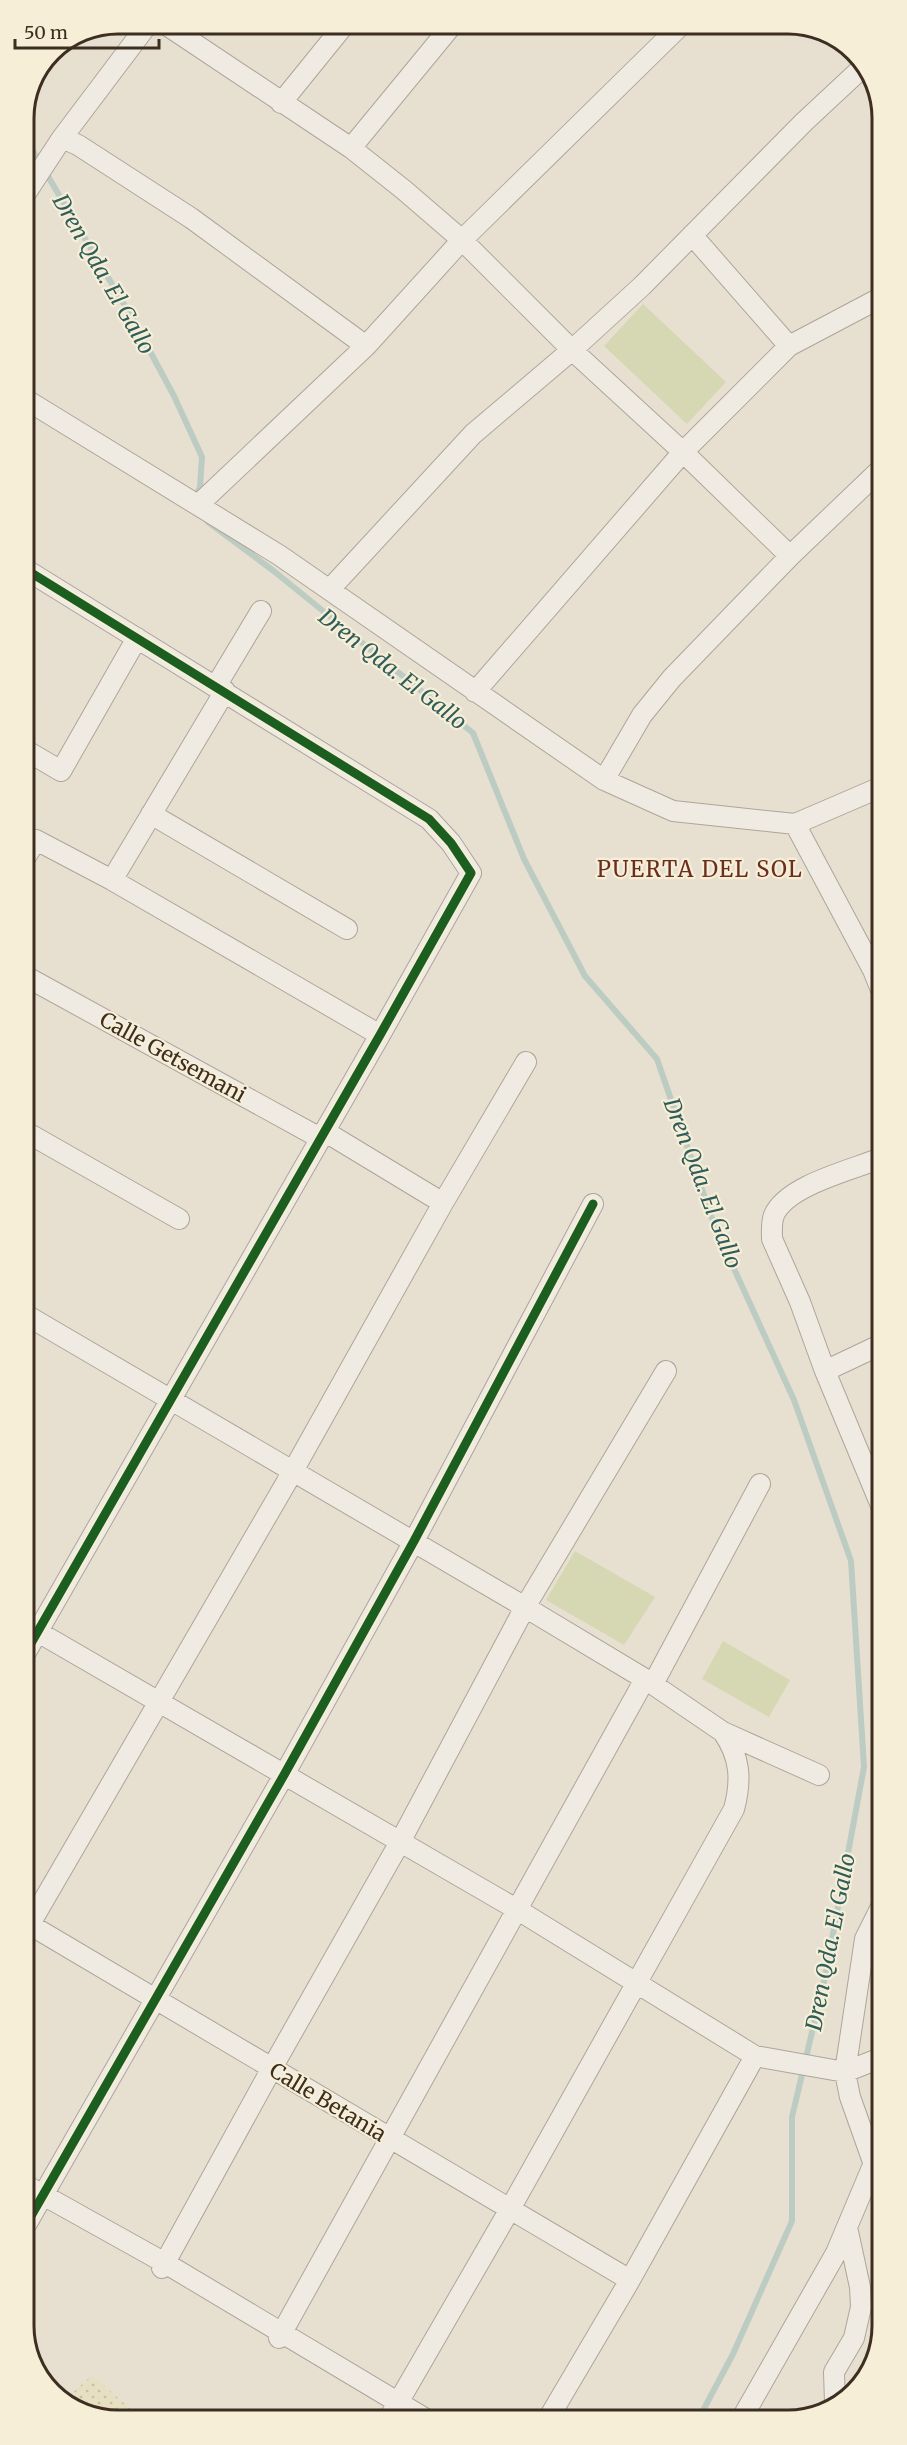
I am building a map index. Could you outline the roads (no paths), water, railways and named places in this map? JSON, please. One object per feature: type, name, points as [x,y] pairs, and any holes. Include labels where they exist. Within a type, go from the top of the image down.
[{"type":"street","points":[[35,179],[62,138],[140,35]]},
{"type":"street","points":[[181,35],[351,148],[404,190],[462,240],[572,350],[683,452],[790,556]]},
{"type":"street","points":[[281,103],[336,35]]},
{"type":"street","points":[[351,148],[444,35]]},
{"type":"street","points":[[198,505],[366,346],[462,240],[671,35]]},
{"type":"street","points":[[330,589],[473,434],[572,350],[642,286],[804,122],[858,72]]},
{"type":"street","points":[[62,138],[78,145],[191,218],[366,346]]},
{"type":"street","points":[[692,235],[789,346]]},
{"type":"street","points":[[475,692],[683,452],[789,346],[872,302]]},
{"type":"street","points":[[35,405],[279,555],[604,780],[673,810],[795,824],[872,791]]},
{"type":"street","points":[[604,780],[642,715],[672,678],[790,556],[872,479]]},
{"type":"street","points":[[35,575],[221,688],[429,819],[451,843],[471,873],[171,1400],[35,1623]]},
{"type":"street","points":[[112,880],[221,688],[261,611]]},
{"type":"street","points":[[35,756],[61,771],[137,638]]},
{"type":"street","points":[[151,814],[347,929]]},
{"type":"street","points":[[795,824],[872,959]]},
{"type":"street","points":[[35,842],[36,840],[112,880],[380,1035]]},
{"type":"street","name":"Calle Getsemani","points":[[35,981],[322,1135],[443,1203]]},
{"type":"street","points":[[35,1914],[293,1471],[443,1203],[526,1062]]},
{"type":"street","points":[[35,1137],[179,1220]]},
{"type":"street","points":[[872,1161],[802,1188],[780,1206],[773,1216],[772,1239],[800,1302],[825,1371],[872,1484]]},
{"type":"street","points":[[391,2410],[280,2336],[35,2190],[156,1999],[284,1775],[414,1541],[593,1204]]},
{"type":"street","points":[[35,1320],[525,1606],[649,1682],[723,1732],[819,1775]]},
{"type":"street","points":[[825,1371],[872,1349]]},
{"type":"street","points":[[163,2266],[400,1842],[525,1606],[666,1371]]},
{"type":"street","points":[[280,2336],[760,1484]]},
{"type":"street","points":[[35,1630],[518,1910],[755,2056],[846,2072],[872,2061]]},
{"type":"street","points":[[394,2410],[510,2209],[734,1809],[740,1788],[735,1749],[723,1732]]},
{"type":"street","points":[[872,1926],[865,1940],[846,2072],[850,2097],[872,2158]]},
{"type":"street","name":"Calle Betania","points":[[35,1930],[156,1999],[630,2280]]},
{"type":"street","points":[[553,2410],[630,2280],[755,2056]]},
{"type":"street","points":[[747,2410],[836,2253],[872,2168]]},
{"type":"street","points":[[835,2396],[834,2372],[854,2338],[861,2307],[860,2287],[847,2227]]},
{"type":"waterway","name":"Dren Qda. El Gallo","points":[[35,155],[131,316],[174,396],[202,457],[200,487],[194,499]]},
{"type":"waterway","name":"Dren Qda. El Gallo","points":[[208,522],[275,572],[473,733],[524,859],[585,976],[657,1059],[715,1227],[794,1400],[851,1561],[864,1767],[825,1977],[792,2117],[792,2221],[733,2354],[703,2410]]},
{"type":"district","name":"PUERTA DEL SOL","points":[[700,869]]}]
